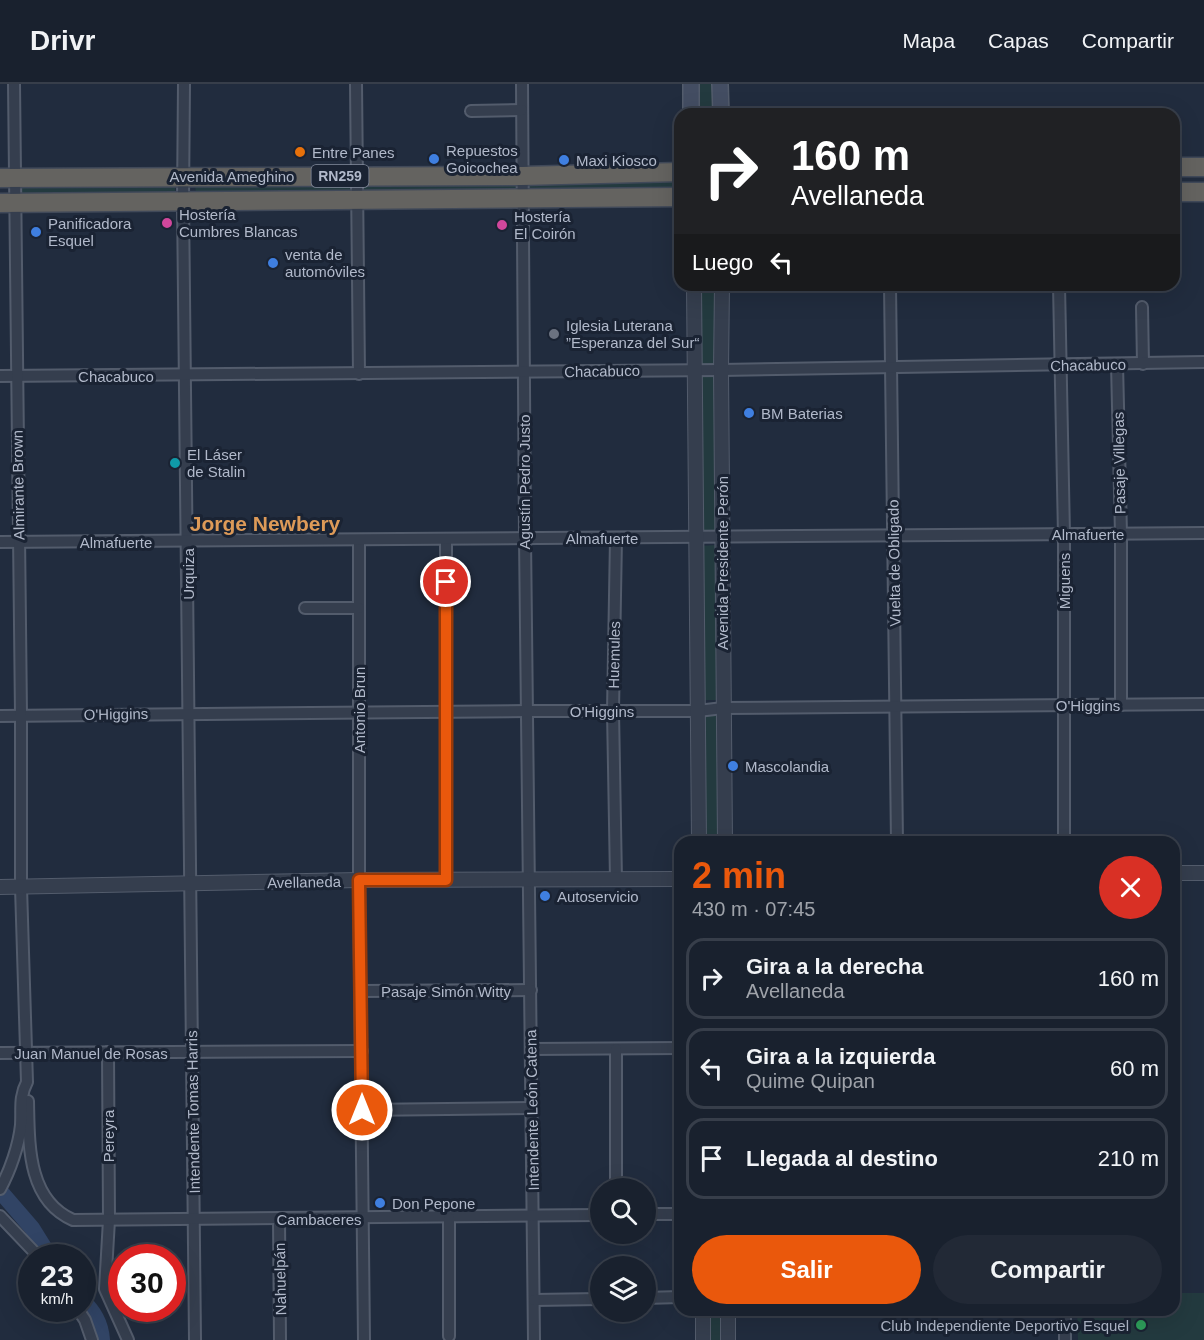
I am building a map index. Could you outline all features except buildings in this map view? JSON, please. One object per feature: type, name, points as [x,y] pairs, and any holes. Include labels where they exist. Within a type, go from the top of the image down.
[{"type":"highway","points":[[1180,167],[1204,167]]},
{"type":"highway","name":"Avenida Ameghino","points":[[7,178],[522,176],[674,172]]},
{"type":"highway","points":[[1180,192],[1204,192]]},
{"type":"highway","name":"Avenida Ameghino","points":[[7,203],[674,197]]},
{"type":"main road","points":[[691,84],[691,108]]},
{"type":"main road","points":[[720,84],[721,108]]},
{"type":"street","name":"Almirante Brown","points":[[14,84],[7,203],[17,376],[21,887],[27,1082]]},
{"type":"street","name":"Urquiza","points":[[184,84],[183,200],[190,884]]},
{"type":"street","points":[[356,84],[359,374]]},
{"type":"street","name":"Agustín Pedro Justo","points":[[522,84],[530,880]]},
{"type":"street","points":[[471,111],[522,110]]},
{"type":"street","name":"Avenida Presidente Perón","points":[[694,291],[699,836]]},
{"type":"street","name":"Avenida Presidente Perón","points":[[722,291],[725,836]]},
{"type":"street","name":"Vuelta de Obligado","points":[[890,291],[897,836]]},
{"type":"street","name":"Miguens","points":[[1059,291],[1064,535],[1065,836]]},
{"type":"street","points":[[1142,307],[1143,364]]},
{"type":"street","name":"Chacabuco","points":[[0,376],[721,370],[1204,362]]},
{"type":"street","name":"Pasaje Villegas","points":[[1117,364],[1121,534],[1121,705]]},
{"type":"street","name":"Almafuerte","points":[[0,542],[1204,533]]},
{"type":"street","name":"Huemules","points":[[616,538],[613,711],[616,879]]},
{"type":"street","points":[[446,539],[446,880]]},
{"type":"street","name":"Antonio Brun","points":[[359,540],[359,880],[364,1340]]},
{"type":"street","points":[[304,608],[359,608]]},
{"type":"street","name":"O'Higgins","points":[[0,716],[698,711],[723,708],[1204,704]]},
{"type":"street","points":[[1180,873],[1204,873]]},
{"type":"street","name":"Avellaneda","points":[[0,887],[359,880],[674,879]]},
{"type":"street","name":"Intendente León Catena","points":[[530,880],[534,1340]]},
{"type":"street","name":"Intendente Tomas Harris","points":[[190,884],[195,1340]]},
{"type":"street","name":"Pasaje Simón Witty","points":[[361,991],[531,990]]},
{"type":"street","points":[[531,1049],[674,1048]]},
{"type":"street","points":[[616,1049],[616,1178]]},
{"type":"street","name":"Juan Manuel de Rosas","points":[[0,1053],[362,1051]]},
{"type":"street","name":"Pereyra","points":[[108,1052],[109,1220],[105,1289],[128,1340]]},
{"type":"street","points":[[2,1184],[21,1127],[21,1093],[27,1082]]},
{"type":"street","name":"Cambaceres","points":[[27,1082],[29,1144],[33,1169],[41,1191],[61,1215],[73,1220],[590,1215]]},
{"type":"street","points":[[362,1110],[532,1108]]},
{"type":"street","points":[[656,1214],[674,1214]]},
{"type":"street","points":[[0,1216],[27,1244]]},
{"type":"street","points":[[449,1218],[449,1336]]},
{"type":"street","name":"Nahuelpán","points":[[279,1219],[280,1340]]},
{"type":"street","points":[[656,1298],[674,1297]]},
{"type":"street","points":[[534,1300],[590,1299]]},
{"type":"street","points":[[703,1316],[703,1340]]},
{"type":"street","points":[[728,1316],[728,1340]]},
{"type":"street","points":[[1065,1316],[1065,1340]]},
{"type":"street","points":[[86,1322],[92,1340]]},
{"type":"green space","points":[[697,84],[713,84],[713,108],[697,108]]},
{"type":"green space","points":[[674,179],[674,191],[528,194],[528,183]]},
{"type":"green space","points":[[349,180],[350,191],[196,195],[195,183]]},
{"type":"green space","points":[[516,180],[516,192],[363,196],[362,184]]},
{"type":"green space","points":[[175,181],[175,193],[22,196],[21,184]]},
{"type":"green space","points":[[700,291],[716,291],[718,364],[702,364]]},
{"type":"green space","points":[[700,377],[716,377],[718,532],[702,532]]},
{"type":"green space","points":[[716,545],[719,700],[703,700],[700,546]]},
{"type":"green space","points":[[703,715],[719,715],[721,836],[705,836]]},
{"type":"green space","name":"Club Independiente Deportivo Esquel","points":[[1180,1293],[1204,1293],[1204,1340],[1078,1340],[1077,1316],[1180,1316]]},
{"type":"green space","points":[[707,1316],[723,1316],[723,1340],[707,1340]]},
{"type":"waterway","points":[[0,1191],[32,1228],[42,1244]]},
{"type":"waterway","points":[[96,1318],[102,1340]]},
{"type":"place","name":"Entre Panes","points":[[300,152]]},
{"type":"place","name":"Repuestos Goicochea","points":[[434,159]]},
{"type":"place","name":"Maxi Kiosco","points":[[564,160]]},
{"type":"place","name":"Hostería Cumbres Blancas","points":[[167,223]]},
{"type":"place","name":"Hostería El Coirón","points":[[502,225]]},
{"type":"place","name":"Panificadora Esquel","points":[[36,232]]},
{"type":"place","name":"venta de automóviles","points":[[273,263]]},
{"type":"place","name":"Iglesia Luterana ”Esperanza del Sur“","points":[[554,334]]},
{"type":"place","name":"BM Baterias","points":[[749,413]]},
{"type":"place","name":"El Láser de Stalin","points":[[175,463]]},
{"type":"place","name":"Mascolandia","points":[[733,766]]},
{"type":"place","name":"Autoservicio","points":[[545,896]]},
{"type":"place","name":"Don Pepone","points":[[380,1203]]},
{"type":"place","name":"Club Independiente Deportivo Esquel","points":[[1141,1325]]},
{"type":"district","name":"Jorge Newbery","points":[[265,523]]},
{"type":"route","points":[[362,1110],[359,880],[446,880],[446,582]]}]
